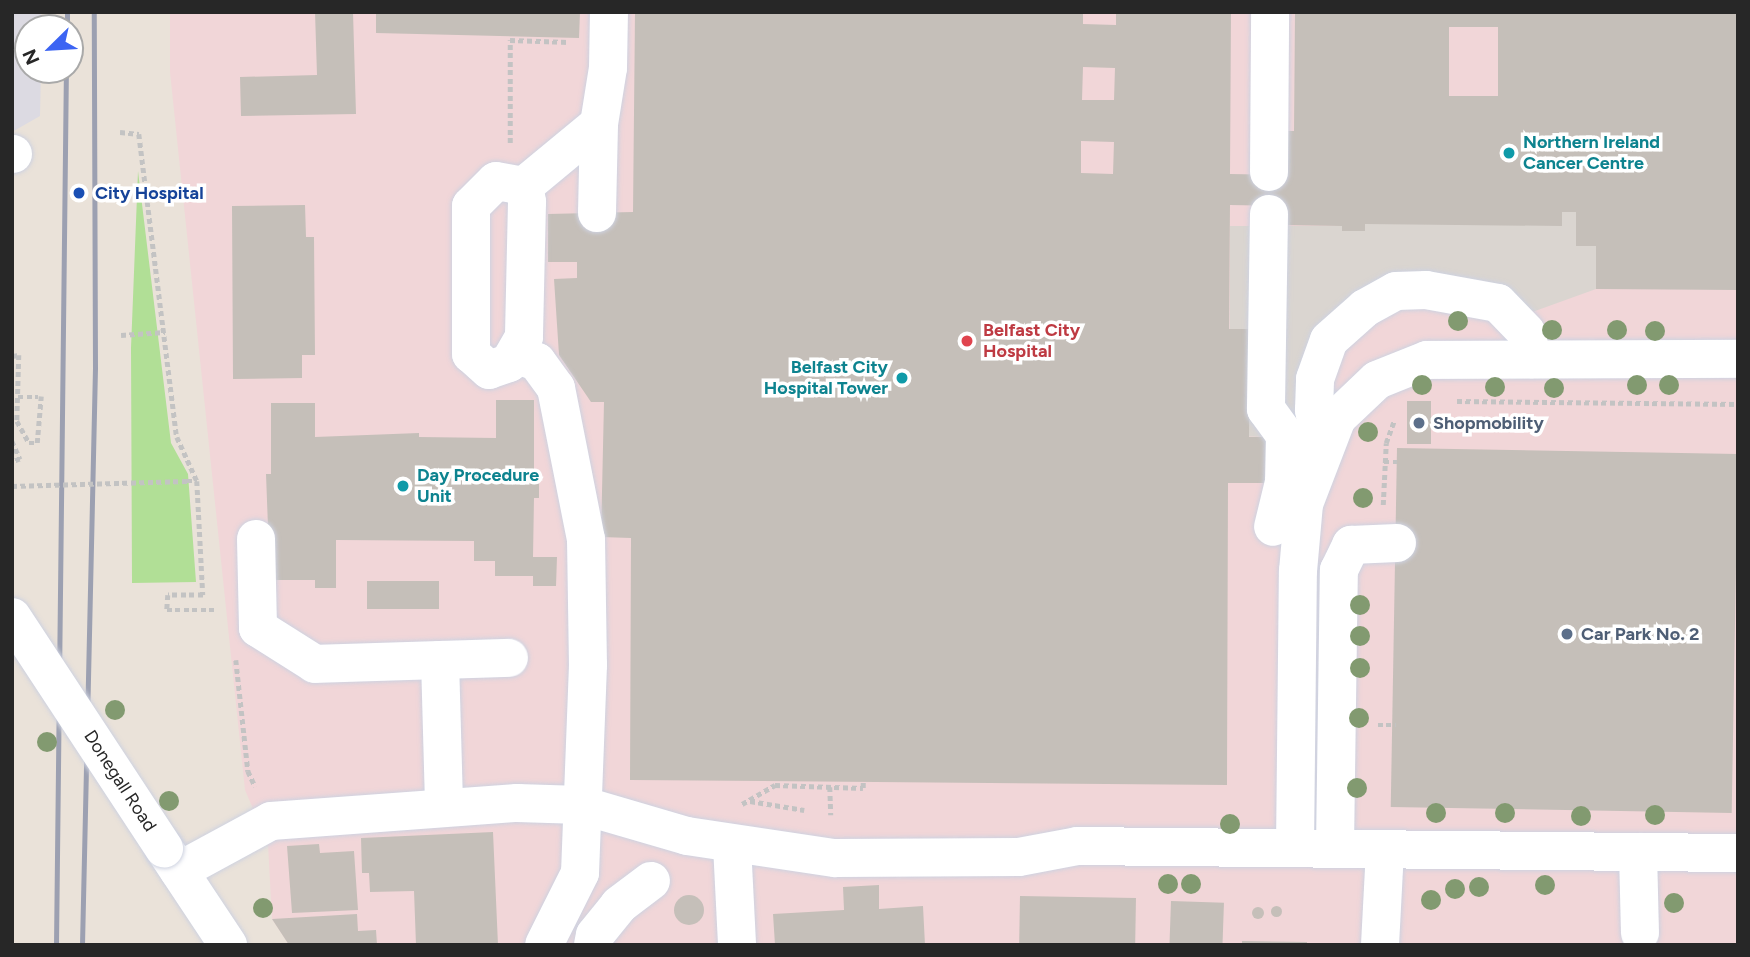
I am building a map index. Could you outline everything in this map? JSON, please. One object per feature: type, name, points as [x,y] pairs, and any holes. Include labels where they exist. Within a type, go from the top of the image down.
[{"type":"street","points":[[597,213],[599,124],[608,68],[609,12]]},
{"type":"street","points":[[1269,172],[1270,12]]},
{"type":"street","points":[[524,186],[524,337],[517,355],[509,363],[489,370],[471,354],[471,206],[496,181],[524,186],[599,124]]},
{"type":"street","points":[[1269,214],[1266,409],[1285,435],[1283,482],[1273,527]]},
{"type":"street","points":[[1322,452],[1314,410],[1315,379],[1329,340],[1349,320],[1396,291],[1426,290],[1498,303],[1526,332],[1532,359]]},
{"type":"street","points":[[517,355],[537,362],[556,388],[586,539],[588,665],[580,873],[544,945]]},
{"type":"street","points":[[1295,848],[1298,571],[1304,504],[1337,418],[1377,380],[1427,360],[1738,359]]},
{"type":"street","points":[[256,539],[258,628],[315,664],[509,658]]},
{"type":"street","points":[[1335,848],[1339,570],[1351,545],[1390,543]]},
{"type":"street","name":"Donegall Road","points":[[12,617],[228,945]]},
{"type":"street","points":[[440,660],[443,807]]},
{"type":"street","points":[[171,859],[271,821],[443,807],[581,805],[732,845],[835,858],[1019,858],[1077,846],[1738,853]]},
{"type":"street","points":[[732,845],[737,945]]},
{"type":"street","points":[[1380,945],[1385,849]]},
{"type":"street","points":[[1638,852],[1640,933]]},
{"type":"street","points":[[593,945],[595,935],[619,905],[650,881]]},
{"type":"path","points":[[12,486],[197,481],[177,437],[139,134],[120,132]]},
{"type":"path","points":[[121,335],[165,332]]},
{"type":"path","points":[[12,356],[19,355],[18,397],[18,421],[29,443],[37,443],[39,397],[18,397]]},
{"type":"path","points":[[1444,396],[1464,403],[1738,404]]},
{"type":"path","points":[[1390,543],[1384,462],[1398,409]]},
{"type":"path","points":[[12,441],[20,459],[12,462]]},
{"type":"path","points":[[1384,462],[1397,462]]},
{"type":"path","points":[[1378,712],[1378,735]]},
{"type":"path","points":[[1378,725],[1396,726]]},
{"type":"path","points":[[739,806],[775,785],[863,788],[863,782]]},
{"type":"path","points":[[830,787],[831,815]]},
{"type":"shaded area","points":[[12,12],[41,12],[14,14],[14,84],[41,84],[40,116],[12,132]]},
{"type":"shaded area","name":"Belfast City Hospital","points":[[170,12],[1738,12],[1738,945],[289,945],[272,919],[268,844],[245,790],[170,72]]},
{"type":"shaded area","points":[[1342,209],[1576,212],[1576,246],[1596,246],[1596,289],[1516,318],[1497,303],[1365,308],[1314,410],[1267,437],[1229,436],[1230,226],[1341,226]]},
{"type":"green space","points":[[138,171],[171,443],[188,474],[196,582],[132,583],[131,348]]},
{"type":"building","points":[[315,12],[353,12],[356,114],[241,116],[240,77],[317,75]]},
{"type":"building","points":[[376,12],[580,12],[579,38],[376,33]]},
{"type":"building","name":"Belfast City Hospital Tower","points":[[635,12],[1083,12],[1083,24],[1116,25],[1116,12],[1231,12],[1230,174],[1279,175],[1279,131],[1294,131],[1295,12],[1738,12],[1738,290],[1596,289],[1596,246],[1576,246],[1576,212],[1562,212],[1562,226],[1365,224],[1365,231],[1342,231],[1342,226],[1279,225],[1279,206],[1230,205],[1229,329],[1250,329],[1249,437],[1267,437],[1267,483],[1228,483],[1227,785],[630,780],[631,538],[601,537],[604,402],[591,402],[559,355],[554,279],[577,278],[577,262],[548,262],[548,214],[633,212]],"holes":[[[1449,27],[1498,27],[1498,96],[1449,96]],[[1083,67],[1115,68],[1114,100],[1082,100]],[[1081,141],[1114,142],[1113,174],[1081,173]]]},
{"type":"building","points":[[305,205],[306,237],[314,237],[315,355],[302,355],[302,378],[233,379],[232,206]]},
{"type":"building","name":"Day Procedure Unit","points":[[496,400],[534,400],[534,471],[539,471],[539,498],[534,498],[533,557],[557,557],[556,586],[533,586],[533,576],[495,576],[495,561],[474,561],[474,541],[336,540],[336,588],[315,588],[315,580],[270,580],[266,474],[271,474],[271,403],[315,403],[315,437],[419,433],[419,437],[496,438]]},
{"type":"building","name":"Shopmobility","points":[[1407,401],[1431,401],[1431,444],[1407,444]]},
{"type":"building","name":"Car Park No. 2","points":[[1397,448],[1738,454],[1732,813],[1391,807]]},
{"type":"building","points":[[367,581],[439,581],[439,609],[367,609]]},
{"type":"building","points":[[493,832],[498,945],[416,945],[414,891],[370,892],[369,873],[362,873],[361,838]]},
{"type":"building","points":[[319,844],[320,853],[354,851],[358,910],[292,913],[287,846]]},
{"type":"building","points":[[879,885],[879,909],[923,906],[925,945],[775,945],[773,914],[844,910],[843,887]]},
{"type":"building","points":[[689,895],[699,900],[704,910],[699,920],[689,925],[679,920],[674,910],[679,900]]},
{"type":"building","points":[[1020,896],[1136,898],[1135,945],[1019,945]]},
{"type":"building","points":[[1171,901],[1224,903],[1222,945],[1169,945]]},
{"type":"building","points":[[1276,906],[1280,907],[1280,915],[1276,916],[1272,915],[1271,911],[1272,907]]},
{"type":"building","points":[[1258,907],[1264,913],[1258,919],[1252,913]]},
{"type":"building","points":[[357,914],[358,931],[376,930],[377,945],[289,945],[272,919]]},
{"type":"building","points":[[1242,941],[1307,942],[1307,945],[1242,945]]},
{"type":"railway","points":[[82,945],[95,368],[94,12]]},
{"type":"railway","points":[[56,945],[66,84]]},
{"type":"place","name":"Northern Ireland Cancer Centre","points":[[1509,153]]},
{"type":"place","name":"City Hospital","points":[[79,193]]},
{"type":"place","name":"Belfast City Hospital","points":[[967,341]]},
{"type":"place","name":"Belfast City Hospital Tower","points":[[902,378]]},
{"type":"place","name":"Shopmobility","points":[[1419,423]]},
{"type":"place","name":"Day Procedure Unit","points":[[403,486]]},
{"type":"place","name":"Car Park No. 2","points":[[1567,634]]}]
